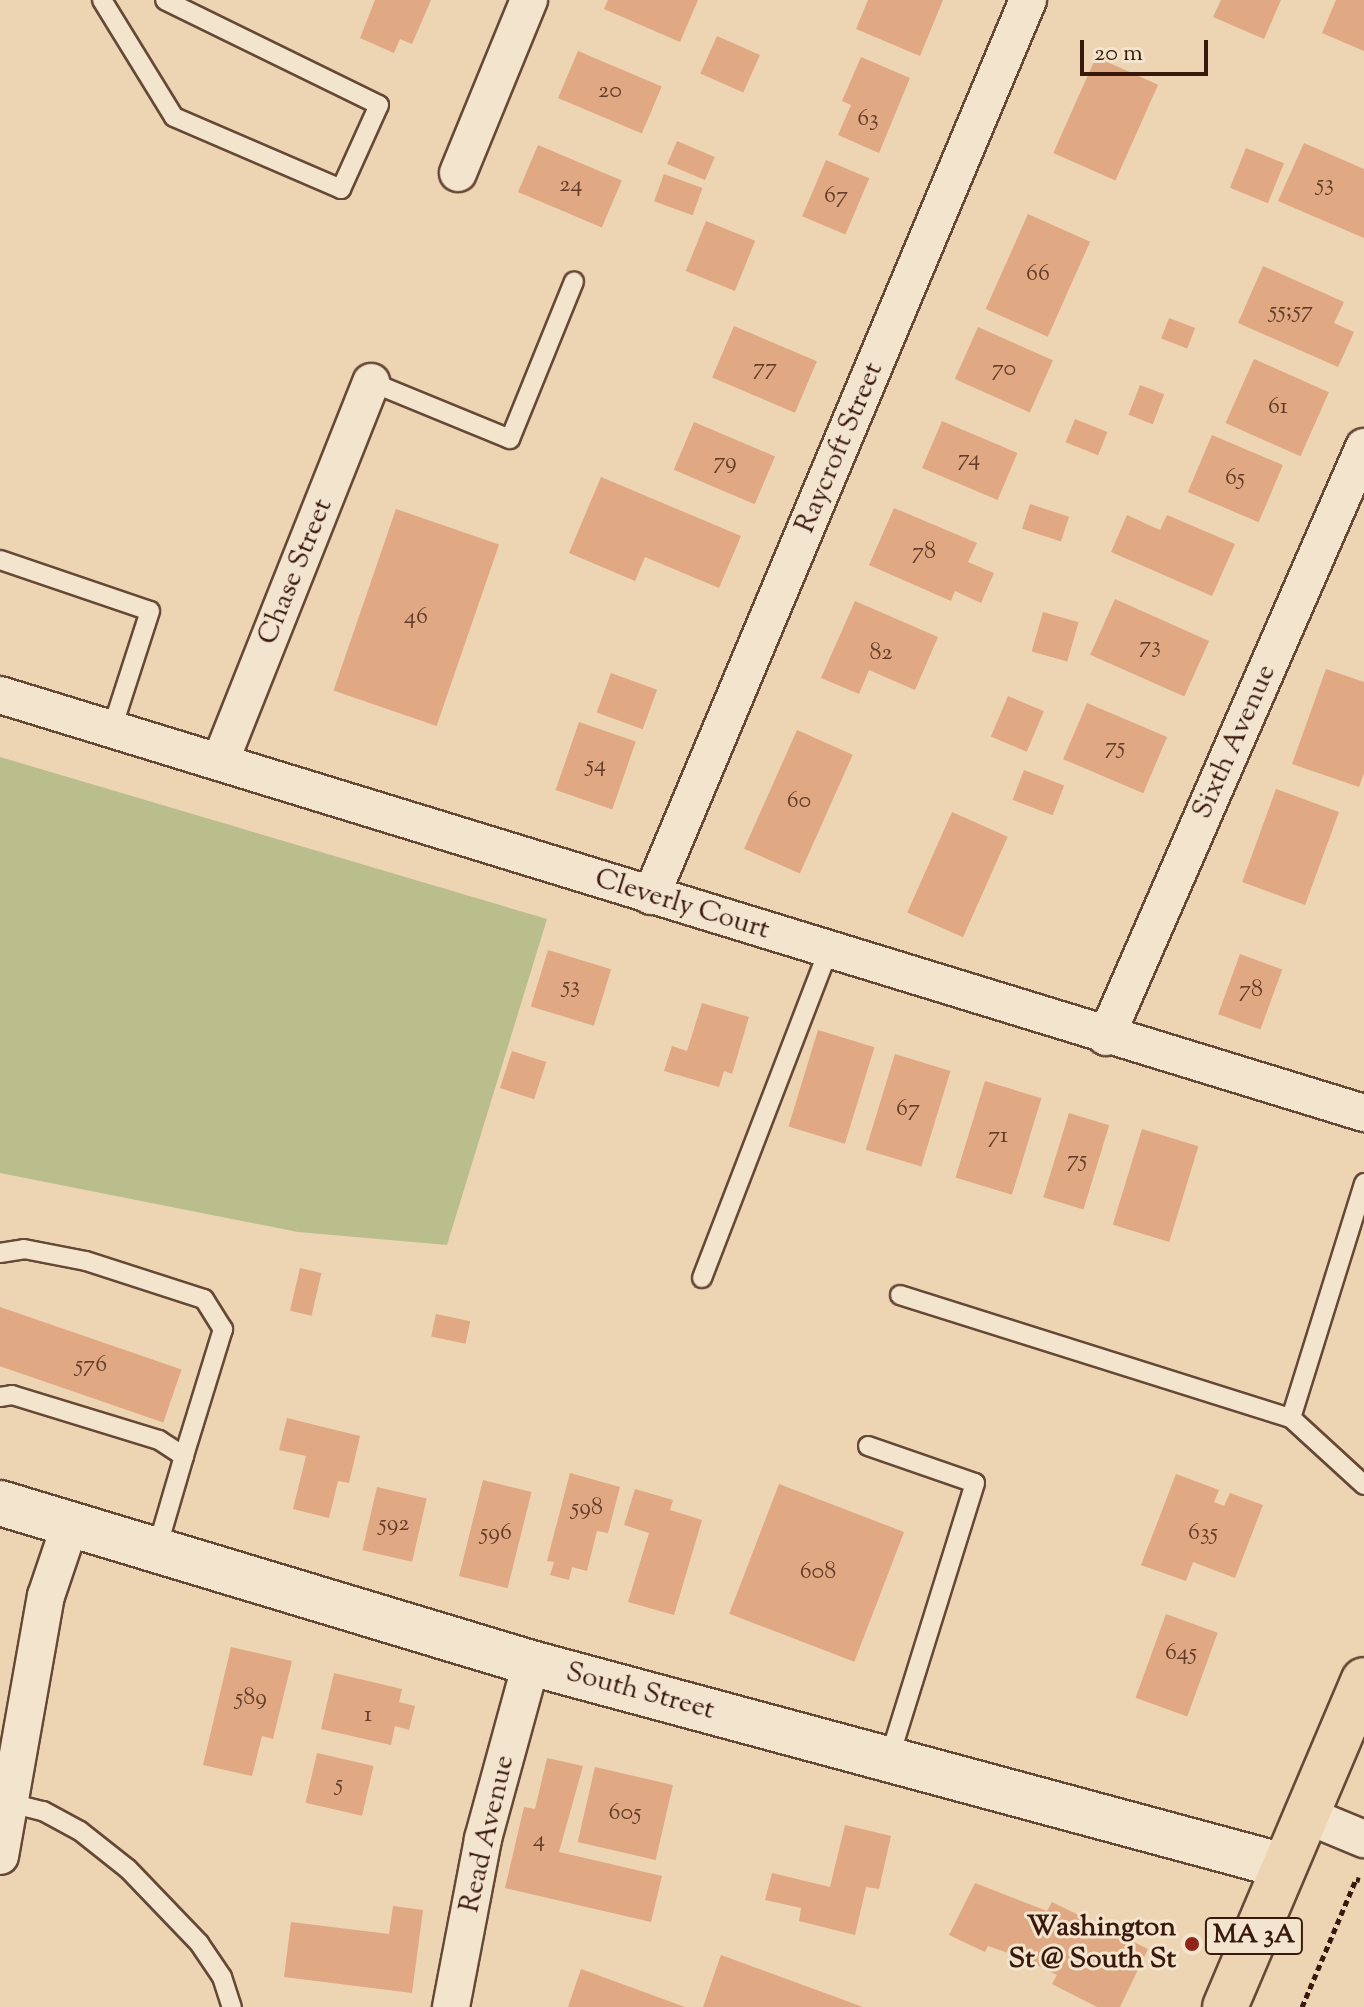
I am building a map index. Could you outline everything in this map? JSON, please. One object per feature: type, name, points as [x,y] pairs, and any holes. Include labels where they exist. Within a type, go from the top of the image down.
[{"type":"main road","name":"South Street","points":[[0,1503],[531,1663],[1284,1866]]},
{"type":"main road","name":"MA 3A","points":[[1235,2004],[1284,1866],[1364,1680]]},
{"type":"street","points":[[458,173],[529,0]]},
{"type":"street","name":"Raycroft Street","points":[[651,896],[1028,0]]},
{"type":"street","name":"Chase Street","points":[[220,762],[371,382]]},
{"type":"street","name":"Sixth Avenue","points":[[1106,1037],[1364,447]]},
{"type":"street","name":"Cleverly Court","points":[[0,695],[1106,1037],[1364,1113]]},
{"type":"street","points":[[0,1856],[46,1596],[70,1525]]},
{"type":"street","name":"Read Avenue","points":[[451,2007],[483,1839],[531,1663]]},
{"type":"street","points":[[1306,1815],[1364,1839]]},
{"type":"lane","points":[[102,0],[174,117],[341,189],[379,105],[165,0]]},
{"type":"lane","points":[[371,382],[510,439],[574,281]]},
{"type":"lane","points":[[0,560],[150,611],[112,729]]},
{"type":"lane","points":[[702,1278],[828,951]]},
{"type":"lane","points":[[1291,1418],[1364,1183]]},
{"type":"lane","points":[[0,1253],[24,1249],[86,1261],[204,1299],[223,1329],[156,1552]]},
{"type":"lane","points":[[900,1295],[1291,1418],[1364,1485]]},
{"type":"lane","points":[[0,1397],[12,1395],[159,1440],[184,1456]]},
{"type":"lane","points":[[868,1446],[975,1483],[889,1759]]},
{"type":"lane","points":[[10,1803],[43,1811],[80,1831],[128,1869],[199,1943],[222,1977],[232,2007]]},
{"type":"path","points":[[1302,2007],[1356,1879],[1364,1881]]},
{"type":"green space","points":[[0,757],[547,919],[447,1245],[298,1232],[0,1173]]},
{"type":"building","points":[[375,0],[431,0],[412,44],[400,39],[394,53],[360,38]]},
{"type":"building","points":[[608,0],[698,0],[680,42],[604,9]]},
{"type":"building","points":[[868,0],[943,0],[920,56],[856,29]]},
{"type":"building","points":[[1221,0],[1281,0],[1264,39],[1213,17]]},
{"type":"building","points":[[1336,0],[1364,0],[1364,51],[1322,33]]},
{"type":"building","points":[[717,36],[760,55],[743,93],[700,73]]},
{"type":"building","points":[[578,51],[662,87],[642,134],[558,98]]},
{"type":"building","points":[[861,57],[910,78],[879,153],[838,135],[851,105],[842,101]]},
{"type":"building","points":[[1096,57],[1158,85],[1115,181],[1053,153]]},
{"type":"building","points":[[677,141],[715,157],[705,180],[667,164]]},
{"type":"building","points":[[1304,143],[1364,169],[1364,238],[1278,201]]},
{"type":"building","points":[[538,145],[622,181],[602,228],[518,192]]},
{"type":"building","points":[[1246,148],[1284,163],[1268,203],[1230,188]]},
{"type":"building","points":[[826,160],[869,178],[845,235],[802,216]]},
{"type":"building","points":[[664,174],[703,188],[693,215],[654,201]]},
{"type":"building","points":[[1028,214],[1090,242],[1048,337],[986,309]]},
{"type":"building","points":[[706,221],[755,241],[735,291],[686,271]]},
{"type":"building","points":[[1263,266],[1344,302],[1334,323],[1354,332],[1338,367],[1238,323]]},
{"type":"building","points":[[1169,318],[1195,328],[1187,349],[1161,339]]},
{"type":"building","points":[[734,326],[817,361],[795,413],[712,378]]},
{"type":"building","points":[[978,327],[1053,360],[1030,412],[955,379]]},
{"type":"building","points":[[1254,359],[1329,392],[1300,456],[1226,423]]},
{"type":"building","points":[[1140,385],[1164,394],[1153,424],[1129,415]]},
{"type":"building","points":[[1075,419],[1107,432],[1098,455],[1066,442]]},
{"type":"building","points":[[942,421],[1017,453],[998,500],[922,468]]},
{"type":"building","points":[[694,422],[775,456],[755,504],[674,470]]},
{"type":"building","points":[[1212,435],[1283,465],[1259,522],[1188,492]]},
{"type":"building","points":[[601,477],[741,536],[719,588],[645,557],[635,581],[569,553]]},
{"type":"building","points":[[1030,504],[1069,517],[1061,541],[1022,529]]},
{"type":"building","points":[[894,508],[977,543],[968,562],[994,573],[981,603],[955,591],[951,601],[869,565]]},
{"type":"building","points":[[396,509],[499,544],[437,726],[333,691]]},
{"type":"building","points":[[1127,515],[1160,530],[1167,515],[1235,544],[1212,596],[1111,552]]},
{"type":"building","points":[[1115,599],[1209,641],[1184,697],[1090,655]]},
{"type":"building","points":[[855,601],[938,637],[915,690],[869,670],[859,694],[821,678]]},
{"type":"building","points":[[1043,612],[1079,622],[1067,662],[1032,651]]},
{"type":"building","points":[[1326,669],[1364,682],[1364,773],[1359,787],[1292,764]]},
{"type":"building","points":[[611,673],[657,690],[643,729],[597,712]]},
{"type":"building","points":[[1008,696],[1044,711],[1027,752],[991,737]]},
{"type":"building","points":[[1087,703],[1167,737],[1143,793],[1063,759]]},
{"type":"building","points":[[579,722],[636,742],[612,810],[556,790]]},
{"type":"building","points":[[797,730],[853,755],[800,874],[744,849]]},
{"type":"building","points":[[1024,770],[1064,785],[1053,815],[1013,800]]},
{"type":"building","points":[[1276,789],[1339,812],[1305,905],[1242,882]]},
{"type":"building","points":[[952,812],[1008,837],[963,937],[907,912]]},
{"type":"building","points":[[548,950],[611,969],[594,1026],[531,1006]]},
{"type":"building","points":[[1240,954],[1282,969],[1260,1030],[1218,1014]]},
{"type":"building","points":[[702,1003],[749,1017],[732,1074],[724,1071],[719,1087],[664,1071],[672,1046],[687,1051]]},
{"type":"building","points":[[818,1030],[874,1047],[845,1144],[788,1127]]},
{"type":"building","points":[[512,1051],[546,1062],[534,1099],[500,1088]]},
{"type":"building","points":[[895,1054],[950,1071],[921,1167],[866,1150]]},
{"type":"building","points":[[985,1081],[1041,1098],[1012,1195],[955,1178]]},
{"type":"building","points":[[1069,1113],[1109,1125],[1083,1209],[1043,1197]]},
{"type":"building","points":[[1142,1129],[1198,1146],[1169,1242],[1113,1225]]},
{"type":"building","points":[[300,1268],[321,1273],[312,1316],[290,1311]]},
{"type":"building","points":[[0,1307],[182,1370],[163,1422],[0,1366]]},
{"type":"building","points":[[436,1314],[470,1321],[465,1344],[431,1336]]},
{"type":"building","points":[[287,1418],[360,1436],[349,1483],[338,1481],[329,1518],[293,1509],[306,1456],[279,1450]]},
{"type":"building","points":[[570,1473],[620,1487],[608,1533],[597,1531],[587,1571],[572,1567],[569,1580],[550,1575],[554,1562],[547,1561]]},
{"type":"building","points":[[1176,1474],[1219,1490],[1214,1502],[1224,1506],[1230,1493],[1263,1505],[1235,1578],[1193,1562],[1186,1581],[1141,1565]]},
{"type":"building","points":[[483,1480],[532,1492],[508,1588],[459,1576]]},
{"type":"building","points":[[779,1484],[904,1532],[854,1662],[729,1614]]},
{"type":"building","points":[[377,1487],[427,1498],[412,1562],[362,1550]]},
{"type":"building","points":[[635,1489],[673,1500],[670,1510],[702,1520],[674,1615],[628,1602],[649,1533],[624,1525]]},
{"type":"building","points":[[1166,1614],[1218,1633],[1187,1716],[1136,1698]]},
{"type":"building","points":[[231,1647],[292,1661],[273,1739],[262,1736],[252,1776],[203,1765]]},
{"type":"building","points":[[334,1673],[402,1689],[399,1702],[415,1706],[409,1730],[395,1726],[391,1745],[321,1729]]},
{"type":"building","points":[[317,1753],[374,1766],[362,1816],[306,1803]]},
{"type":"building","points":[[547,1758],[583,1766],[559,1852],[662,1876],[651,1922],[505,1888],[524,1807],[535,1809]]},
{"type":"building","points":[[595,1767],[673,1785],[656,1860],[578,1842]]},
{"type":"building","points":[[845,1825],[891,1836],[879,1889],[866,1887],[855,1935],[799,1921],[801,1908],[765,1900],[772,1873],[830,1887]]},
{"type":"building","points":[[975,1883],[1047,1911],[1052,1902],[1148,1949],[1120,2007],[1097,2007],[1052,1984],[1057,1975],[1025,1959],[988,1946],[985,1952],[949,1935]]},
{"type":"building","points":[[393,1906],[423,1910],[412,1993],[284,1977],[291,1922],[389,1934]]},
{"type":"building","points":[[721,1955],[863,2007],[703,2007]]},
{"type":"building","points":[[581,1969],[685,2007],[568,2007]]},
{"type":"place","name":"Washington St @ South St","points":[[1192,1944]]}]
